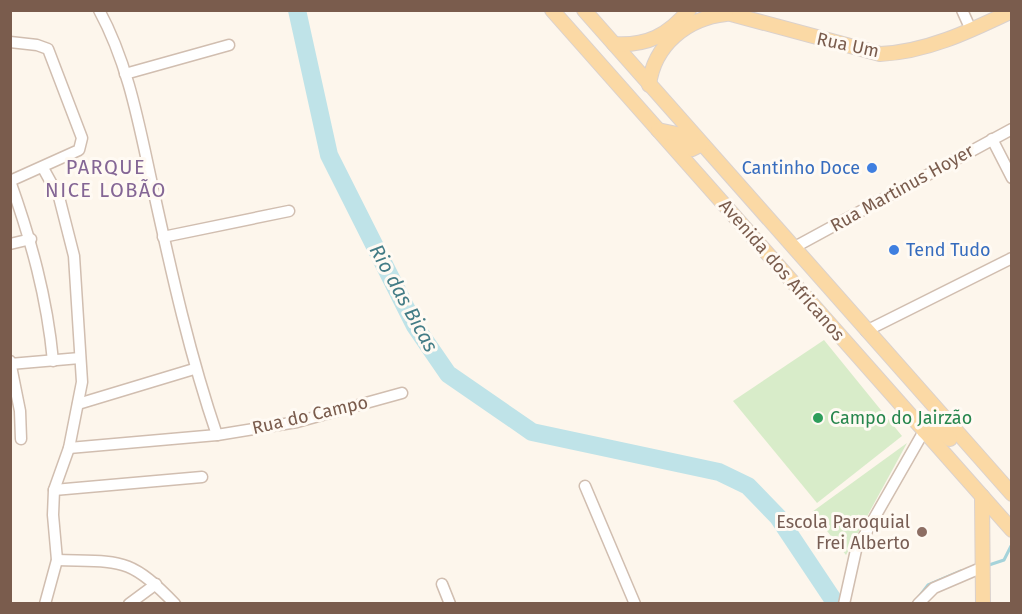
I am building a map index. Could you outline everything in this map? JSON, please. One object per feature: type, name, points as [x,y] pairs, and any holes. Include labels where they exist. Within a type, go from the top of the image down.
[{"type":"main road","name":"Avenida dos Africanos","points":[[584,10],[1011,494]]},
{"type":"main road","points":[[614,44],[652,41],[671,29],[688,10]]},
{"type":"main road","name":"Rua Um","points":[[721,12],[880,54],[907,52],[971,30],[1011,11]]},
{"type":"main road","name":"Avenida dos Africanos","points":[[555,12],[1011,530]]},
{"type":"main road","points":[[649,85],[653,64],[665,45],[694,22],[721,12]]},
{"type":"main road","points":[[658,130],[677,134],[692,149],[702,144]]},
{"type":"main road","points":[[863,362],[887,376],[900,391],[908,392],[914,385]]},
{"type":"main road","points":[[924,431],[931,425],[940,427],[975,466],[995,476]]},
{"type":"main road","points":[[982,496],[983,603]]},
{"type":"street","points":[[99,10],[125,74],[194,369],[216,435]]},
{"type":"street","points":[[962,10],[971,30]]},
{"type":"street","points":[[10,42],[37,45],[48,49],[82,142],[78,150],[43,168],[10,181],[31,239],[45,297],[53,361]]},
{"type":"street","points":[[125,74],[229,45]]},
{"type":"street","name":"Rua Martinus Hoyer","points":[[793,248],[1011,129]]},
{"type":"street","points":[[992,138],[1011,178]]},
{"type":"street","points":[[43,168],[59,197],[74,256],[82,382],[69,448],[54,490],[57,560],[45,603]]},
{"type":"street","points":[[163,237],[289,211]]},
{"type":"street","points":[[10,244],[31,239]]},
{"type":"street","points":[[866,331],[1011,258]]},
{"type":"street","points":[[21,439],[15,412],[11,363],[80,358]]},
{"type":"street","points":[[78,404],[194,369]]},
{"type":"street","name":"Rua do Campo","points":[[69,448],[216,435],[297,422],[402,393]]},
{"type":"street","points":[[845,603],[856,550],[924,431]]},
{"type":"street","points":[[54,490],[202,477]]},
{"type":"street","points":[[585,486],[634,603]]},
{"type":"street","points":[[57,560],[114,561],[133,567],[156,584],[175,603]]},
{"type":"street","points":[[918,603],[934,588],[984,567]]},
{"type":"street","points":[[129,603],[156,584]]},
{"type":"street","points":[[442,584],[450,603]]},
{"type":"green space","name":"Campo do Jairzão","points":[[824,340],[902,436],[817,503],[733,401]]},
{"type":"green space","points":[[907,443],[846,555],[812,512]]},
{"type":"waterway","name":"Rio das Bicas","points":[[297,10],[329,155],[415,326],[448,374],[532,432],[719,472],[748,486],[778,517],[836,604]]},
{"type":"waterway","points":[[989,565],[1004,560],[1011,546]]},
{"type":"waterway","points":[[918,598],[928,585],[961,571]]},
{"type":"place","name":"Cantinho Doce","points":[[872,168]]},
{"type":"place","name":"Tend Tudo","points":[[894,250]]},
{"type":"place","name":"Campo do Jairzão","points":[[818,418]]},
{"type":"place","name":"Escola Paroquial Frei Alberto","points":[[922,532]]},
{"type":"district","name":"PARQUE NICE LOBÃO","points":[[106,178]]}]
